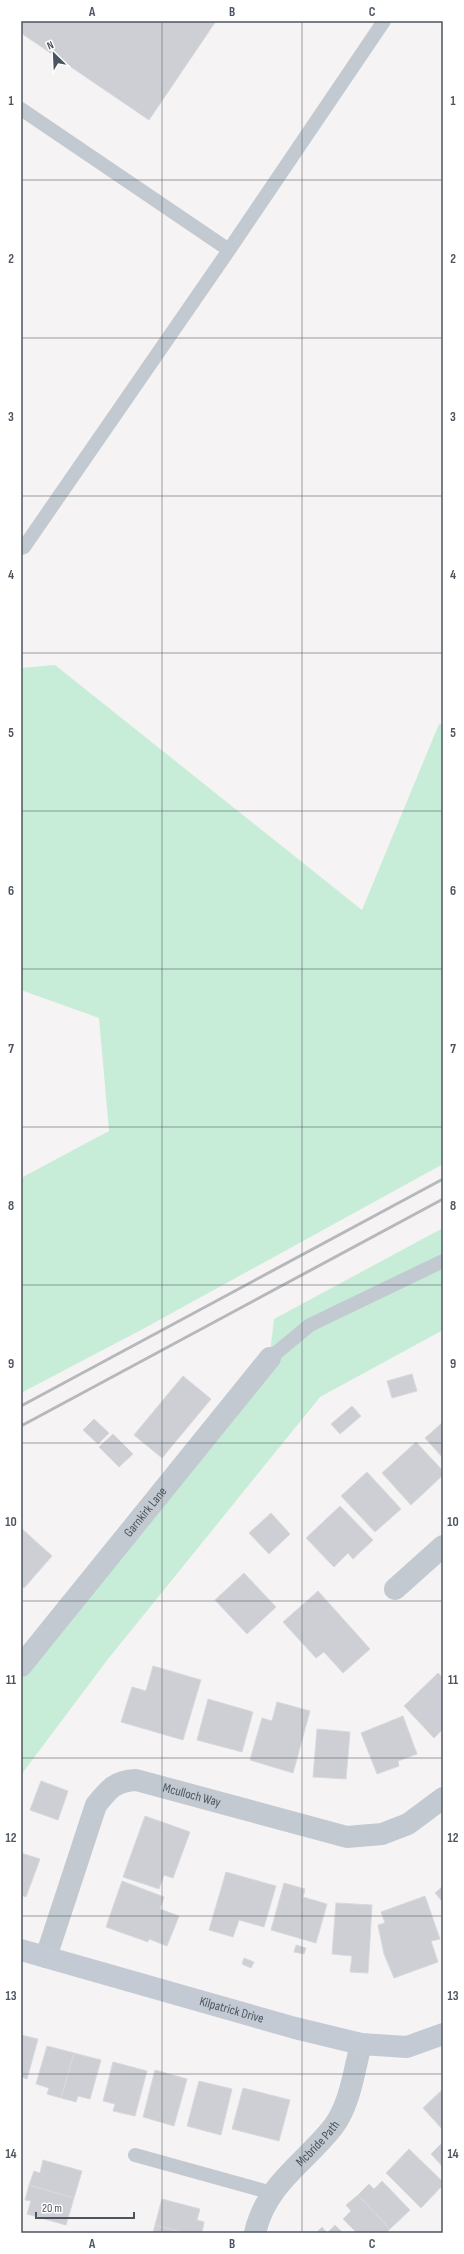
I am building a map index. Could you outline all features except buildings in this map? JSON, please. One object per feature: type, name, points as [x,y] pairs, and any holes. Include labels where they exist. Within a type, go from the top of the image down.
[{"type":"street","name":"Garnkirk Lane","points":[[21,1666],[270,1358]]},
{"type":"street","points":[[395,1589],[443,1546]]},
{"type":"street","name":"Mculloch Way","points":[[46,1957],[96,1805],[105,1794],[122,1781],[136,1780],[347,1837],[382,1834],[408,1824],[443,1798]]},
{"type":"street","name":"Kilpatrick Drive","points":[[21,1950],[295,2028],[360,2044],[406,2047],[443,2034]]},
{"type":"street","name":"Mcbride Path","points":[[255,2233],[265,2203],[272,2193],[333,2126],[344,2109],[360,2044]]},
{"type":"lane","points":[[21,548],[24,547],[229,250],[384,21]]},
{"type":"lane","points":[[21,110],[229,250]]},
{"type":"lane","points":[[270,1358],[310,1325],[443,1262]]},
{"type":"lane","points":[[136,2155],[272,2193]]},
{"type":"green space","points":[[55,665],[362,910],[439,724],[443,725],[443,1164],[141,1330],[21,1393],[21,1178],[109,1131],[99,1018],[21,990],[21,668]]},
{"type":"green space","points":[[443,1228],[443,1330],[320,1397],[108,1659],[21,1775],[21,1680],[278,1358],[270,1353],[274,1319]]},
{"type":"railway","points":[[21,1406],[443,1179]]},
{"type":"railway","points":[[21,1426],[443,1199]]}]
